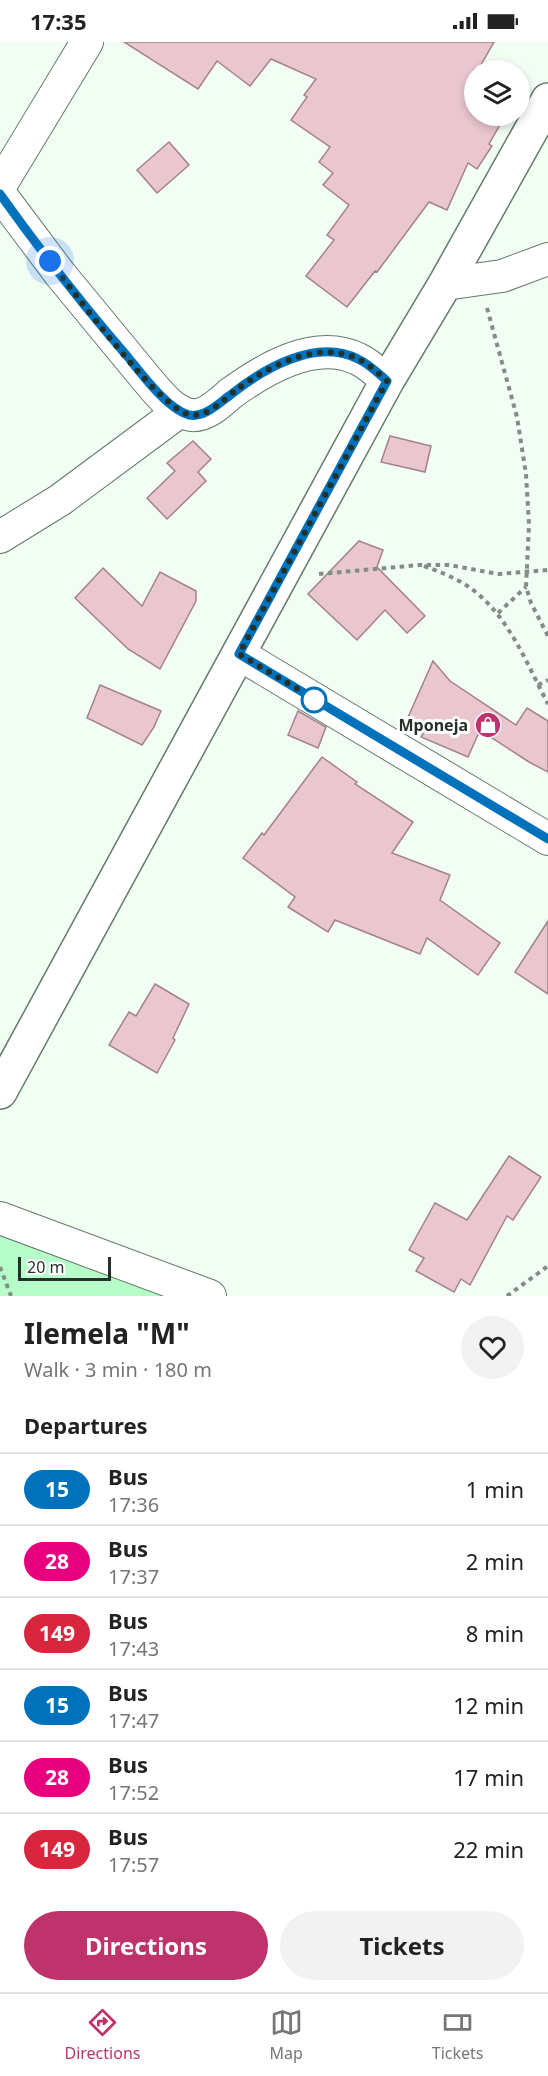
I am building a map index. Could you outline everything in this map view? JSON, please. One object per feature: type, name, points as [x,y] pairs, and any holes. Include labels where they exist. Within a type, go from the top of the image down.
[{"type":"street","points":[[4,165],[87,42]]},
{"type":"street","points":[[0,1092],[387,381],[445,284],[548,100]]},
{"type":"street","points":[[0,194],[94,318],[152,385],[180,411],[194,415],[202,414],[277,365],[291,358],[310,354],[331,353],[356,357],[387,381]]},
{"type":"street","points":[[445,284],[502,276],[548,259]]},
{"type":"street","points":[[0,537],[60,500],[180,411]]},
{"type":"street","points":[[239,654],[548,839]]},
{"type":"street","points":[[0,1218],[210,1296]]},
{"type":"path","points":[[478,279],[518,417],[526,474],[529,525],[526,587],[531,603],[548,636]]},
{"type":"path","points":[[420,565],[464,583],[498,613],[548,704]]},
{"type":"path","points":[[280,577],[420,565],[449,565],[498,574],[548,570]]},
{"type":"path","points":[[498,613],[526,587]]},
{"type":"path","points":[[538,685],[548,680]]},
{"type":"path","points":[[507,1296],[548,1266]]},
{"type":"path","points":[[0,1267],[11,1296]]},
{"type":"green space","points":[[0,1223],[181,1296],[0,1296]]},
{"type":"building","points":[[124,42],[494,42],[484,60],[464,60],[464,126],[499,126],[489,144],[492,146],[477,169],[468,163],[447,210],[429,202],[377,272],[375,271],[347,307],[306,276],[334,240],[327,235],[349,205],[323,185],[333,173],[319,162],[330,147],[291,120],[307,97],[304,95],[316,79],[271,59],[250,86],[217,61],[198,89]]},
{"type":"building","points":[[169,142],[189,165],[157,193],[137,170]]},
{"type":"building","points":[[390,436],[431,446],[425,472],[381,462]]},
{"type":"building","points":[[193,441],[211,459],[198,472],[206,481],[167,519],[147,498],[175,471],[167,463]]},
{"type":"building","points":[[359,541],[383,550],[377,567],[425,616],[407,633],[385,610],[357,640],[308,594]]},
{"type":"building","points":[[103,568],[142,606],[160,572],[196,591],[196,601],[160,669],[128,649],[75,598]]},
{"type":"building","points":[[433,661],[450,681],[516,725],[527,708],[548,721],[548,772],[480,730],[468,757],[421,737],[424,732],[405,724]]},
{"type":"building","points":[[100,685],[161,711],[142,745],[87,718]]},
{"type":"building","points":[[298,711],[326,727],[318,748],[288,735]]},
{"type":"building","points":[[322,757],[357,782],[355,784],[413,822],[392,853],[450,875],[440,900],[500,943],[478,975],[427,938],[420,954],[335,920],[328,932],[288,907],[295,897],[243,858],[262,833],[264,835]]},
{"type":"building","points":[[548,921],[548,994],[515,972]]},
{"type":"building","points":[[155,984],[189,1004],[173,1038],[175,1040],[157,1073],[109,1045],[129,1012],[136,1016]]},
{"type":"building","points":[[509,1156],[541,1177],[513,1220],[507,1216],[470,1285],[461,1279],[454,1292],[416,1271],[424,1258],[409,1250],[435,1203],[467,1220]]},
{"type":"bus line","name":"15","points":[[0,194],[94,318],[159,393],[180,411],[189,415],[202,414],[277,365],[291,358],[310,354],[331,353],[356,357],[387,381],[239,654],[548,839]]},
{"type":"place","name":"Mponeja","points":[[488,725]]},
{"type":"route","points":[[50,261],[94,318],[159,393],[180,411],[189,415],[202,414],[213,408],[239,388],[277,365],[291,358],[310,354],[331,353],[356,357],[387,381],[239,654],[321,703],[314,700]]}]
